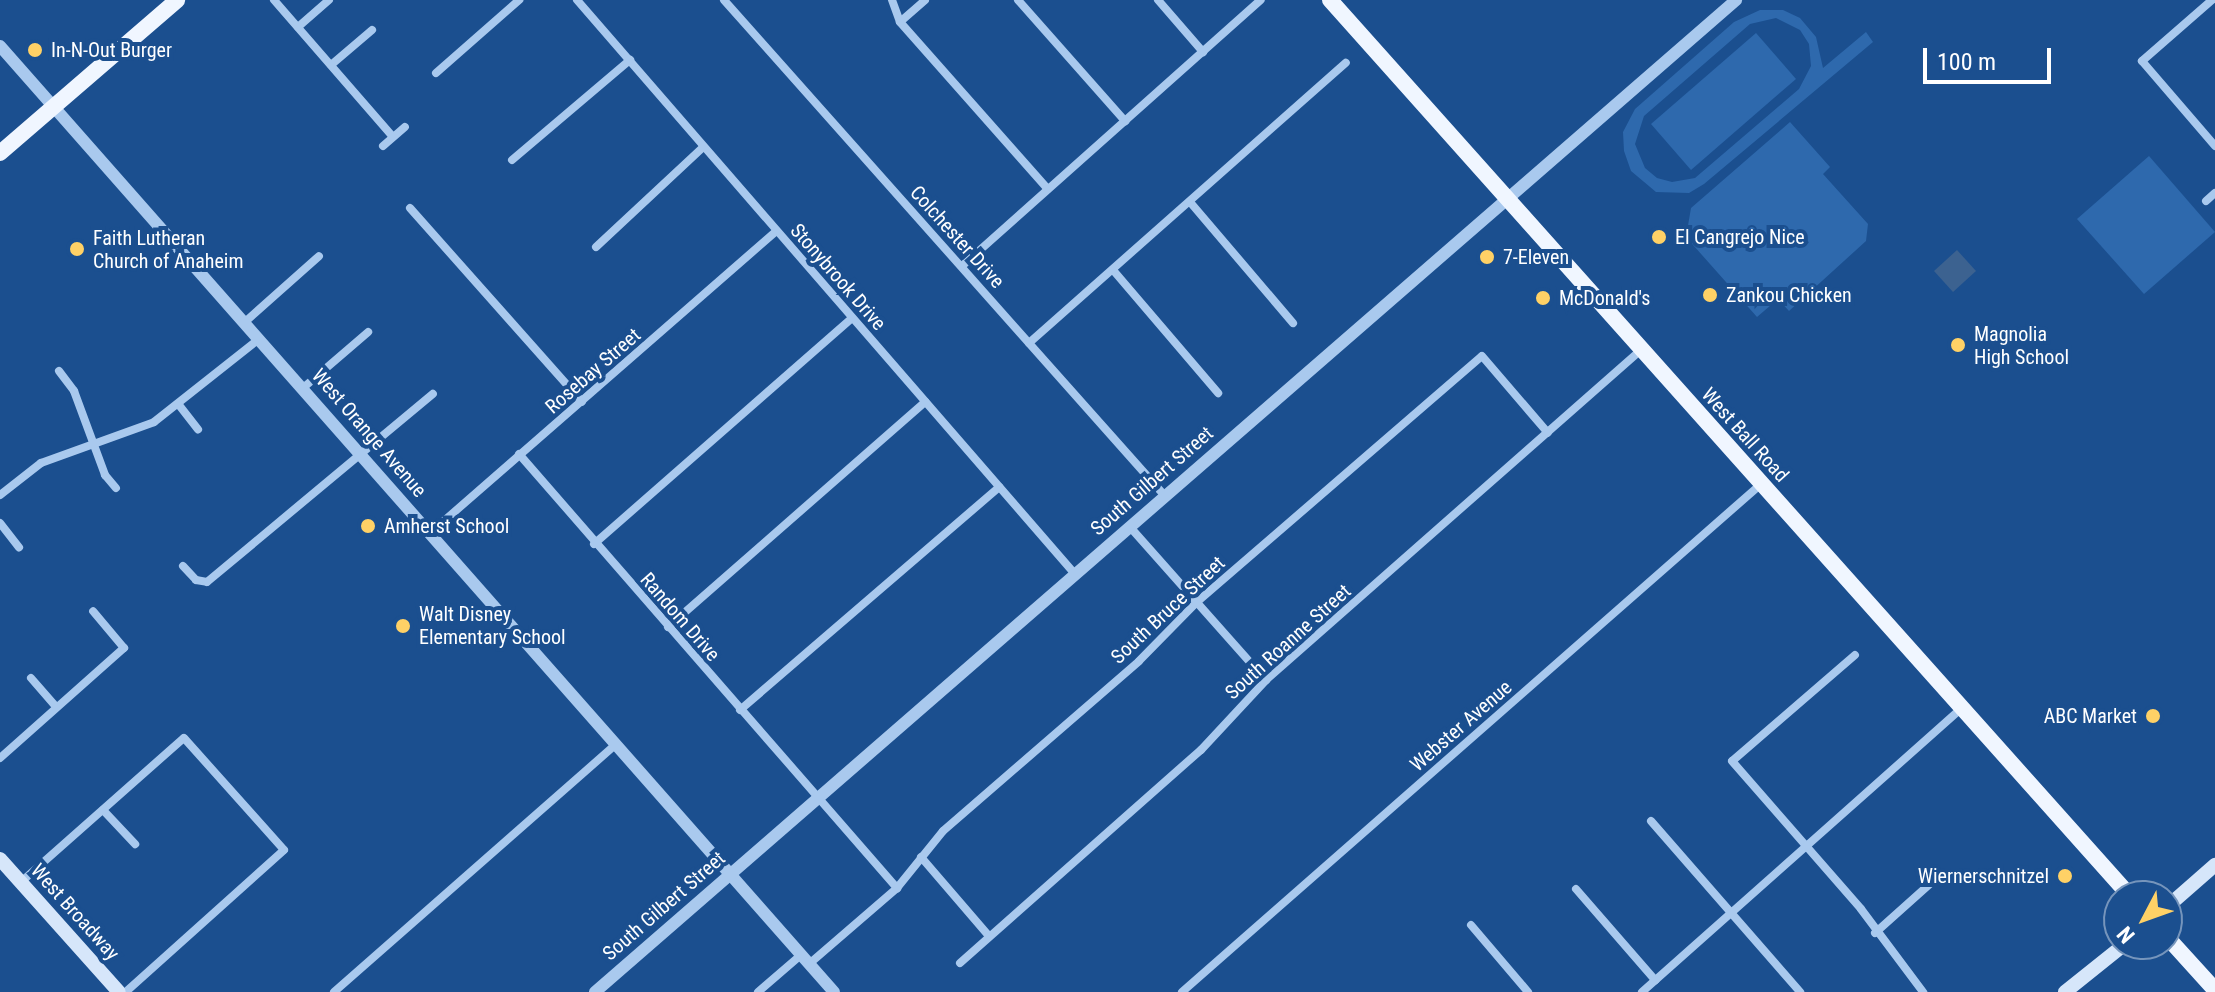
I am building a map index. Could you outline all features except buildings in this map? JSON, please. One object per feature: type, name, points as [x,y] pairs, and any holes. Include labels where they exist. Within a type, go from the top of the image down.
[{"type":"main road","points":[[0,153],[177,0]]},
{"type":"main road","name":"West Ball Road","points":[[1330,0],[2116,880]]},
{"type":"main road","name":"West Broadway","points":[[0,859],[119,992]]},
{"type":"main road","points":[[2183,893],[2215,865]]},
{"type":"main road","points":[[2183,955],[2215,990]]},
{"type":"main road","points":[[2065,992],[2105,960]]},
{"type":"street","points":[[274,0],[393,137]]},
{"type":"street","points":[[298,27],[329,0]]},
{"type":"street","points":[[436,73],[519,0]]},
{"type":"street","name":"Stonybrook Drive","points":[[577,0],[702,148],[1075,574]]},
{"type":"street","name":"Colchester Drive","points":[[724,0],[1165,496]]},
{"type":"street","points":[[892,0],[900,22],[1048,189]]},
{"type":"street","points":[[900,22],[925,0]]},
{"type":"street","points":[[1018,0],[1125,121]]},
{"type":"street","points":[[1158,0],[1203,52]]},
{"type":"street","points":[[962,266],[1261,0]]},
{"type":"street","name":"South Gilbert Street","points":[[595,992],[1736,0]]},
{"type":"street","points":[[2212,0],[2142,61],[2215,146]]},
{"type":"street","points":[[331,65],[372,30]]},
{"type":"street","name":"West Orange Avenue","points":[[0,46],[834,992]]},
{"type":"street","points":[[512,160],[630,60]]},
{"type":"street","points":[[1029,343],[1346,63]]},
{"type":"street","points":[[383,146],[405,127]]},
{"type":"street","points":[[596,247],[702,148]]},
{"type":"street","points":[[2206,201],[2215,193]]},
{"type":"street","points":[[1190,202],[1293,323]]},
{"type":"street","points":[[410,208],[582,402]]},
{"type":"street","name":"Rosebay Street","points":[[429,534],[776,231]]},
{"type":"street","points":[[245,322],[319,256]]},
{"type":"street","points":[[1113,270],[1218,393]]},
{"type":"street","points":[[594,544],[852,318]]},
{"type":"street","points":[[303,388],[368,332]]},
{"type":"street","points":[[0,495],[41,463],[94,442],[125,435],[179,405],[259,339]]},
{"type":"street","name":"South Roanne Street","points":[[960,963],[1201,750],[1266,680],[1642,349]]},
{"type":"street","name":"South Bruce Street","points":[[758,992],[897,888],[943,831],[1139,661],[1197,602],[1482,356],[1548,433]]},
{"type":"street","points":[[59,371],[74,391],[105,475],[116,488]]},
{"type":"street","points":[[183,566],[196,580],[207,582],[433,394]]},
{"type":"street","points":[[668,627],[925,402]]},
{"type":"street","points":[[179,405],[198,429]]},
{"type":"street","name":"Random Drive","points":[[519,454],[594,544],[897,888]]},
{"type":"street","name":"Webster Avenue","points":[[1182,992],[1761,484]]},
{"type":"street","points":[[740,710],[999,487]]},
{"type":"street","points":[[0,523],[19,547]]},
{"type":"street","points":[[1130,527],[1266,680]]},
{"type":"street","points":[[0,758],[124,648],[93,611]]},
{"type":"street","points":[[1855,655],[1732,761],[1861,909],[1875,933],[1923,992]]},
{"type":"street","points":[[31,678],[56,707]]},
{"type":"street","points":[[1642,992],[1962,708]]},
{"type":"street","points":[[21,882],[184,738],[284,850],[126,992]]},
{"type":"street","points":[[334,992],[614,746]]},
{"type":"street","points":[[103,810],[135,844]]},
{"type":"street","points":[[1651,821],[1800,992]]},
{"type":"street","points":[[921,857],[989,936]]},
{"type":"street","points":[[1875,933],[1931,883]]},
{"type":"street","points":[[1576,889],[1655,980]]},
{"type":"street","points":[[1471,925],[1528,992]]},
{"type":"shaded area","points":[[1760,10],[1783,10],[1800,18],[1816,37],[1823,68],[1866,32],[1873,42],[1704,184],[1689,193],[1656,192],[1631,171],[1624,151],[1623,132],[1635,109],[1734,22]],"holes":[[[1776,18],[1800,30],[1809,44],[1811,66],[1799,89],[1695,178],[1672,182],[1657,178],[1645,168],[1635,144],[1644,116],[1750,24]]]},
{"type":"shaded area","points":[[1756,33],[1796,79],[1691,170],[1651,124]]},
{"type":"shaded area","points":[[1790,122],[1830,167],[1823,174],[1868,224],[1866,241],[1789,311],[1778,299],[1757,317],[1686,237],[1691,208]]},
{"type":"shaded area","points":[[2149,156],[2215,232],[2144,294],[2077,219]]},
{"type":"shaded area","points":[[1957,250],[1976,271],[1953,292],[1934,271]]},
{"type":"place","name":"In-N-Out Burger","points":[[35,50]]},
{"type":"place","name":"El Cangrejo Nice","points":[[1659,237]]},
{"type":"place","name":"Faith Lutheran Church of Anaheim","points":[[77,249]]},
{"type":"place","name":"7-Eleven","points":[[1487,257]]},
{"type":"place","name":"Zankou Chicken","points":[[1710,295]]},
{"type":"place","name":"McDonald's","points":[[1543,298]]},
{"type":"place","name":"Magnolia High School","points":[[1958,345]]},
{"type":"place","name":"Amherst School","points":[[368,526]]},
{"type":"place","name":"Walt Disney Elementary School","points":[[403,626]]},
{"type":"place","name":"ABC Market","points":[[2153,716]]},
{"type":"place","name":"Wiernerschnitzel","points":[[2065,876]]}]
